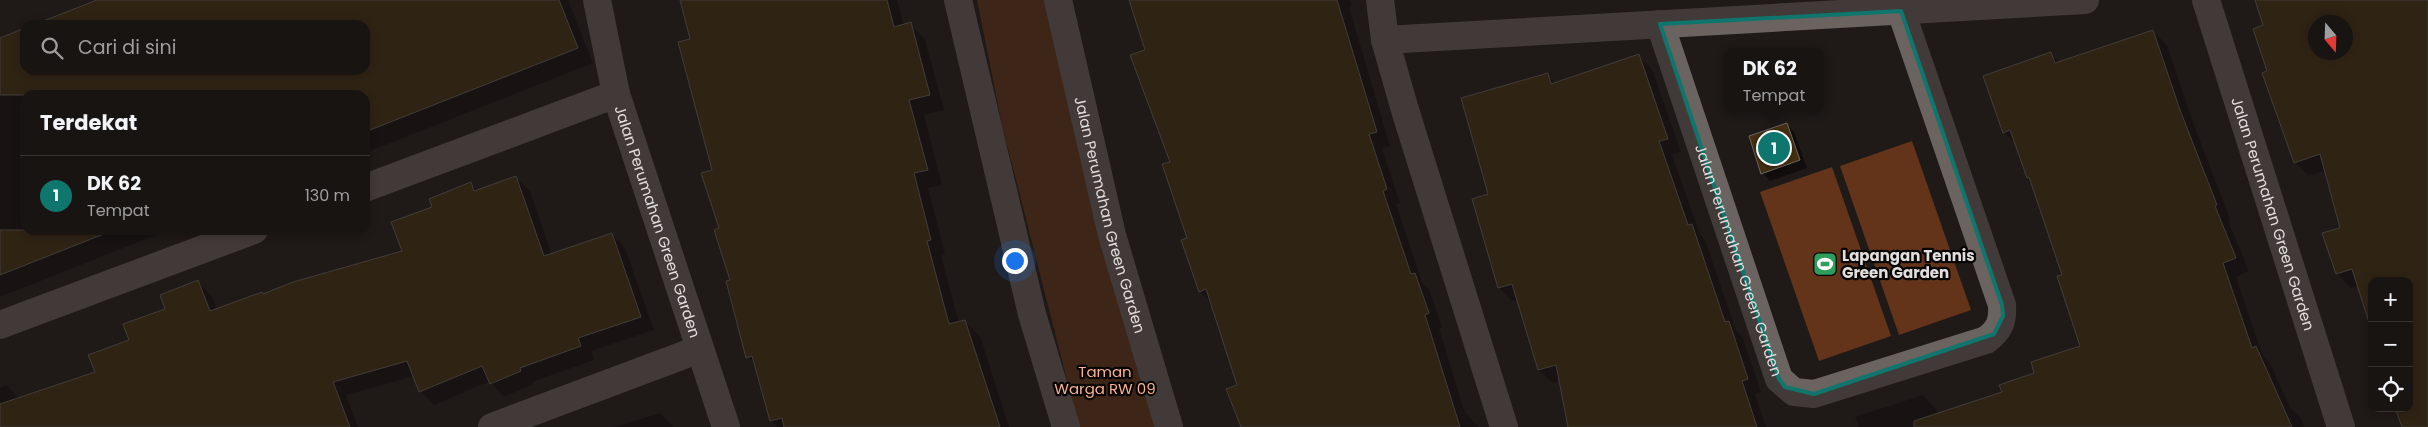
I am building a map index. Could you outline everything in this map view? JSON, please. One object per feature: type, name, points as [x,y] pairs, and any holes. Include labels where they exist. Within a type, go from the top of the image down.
[{"type":"street","name":"Jalan Perumahan Green Garden","points":[[597,0],[616,94],[726,427]]},
{"type":"street","points":[[958,0],[1032,314],[1066,427]]},
{"type":"street","name":"Jalan Perumahan Green Garden","points":[[1058,0],[1112,235],[1170,427]]},
{"type":"street","points":[[1380,0],[1386,40],[1504,427]]},
{"type":"street","points":[[1386,40],[2085,0]]},
{"type":"street","name":"Jalan Perumahan Green Garden","points":[[2206,0],[2341,427]]},
{"type":"street","name":"Jalan Perumahan Green Garden","points":[[1660,24],[1779,379],[1794,392],[1814,394],[1986,340],[2000,326],[2003,316],[2002,305],[1901,10]]},
{"type":"street","name":"Jalan Perumahan Green Garden","points":[[370,186],[616,94]]},
{"type":"street","points":[[0,325],[241,235]]},
{"type":"street","name":"Jalan Perumahan Green Garden","points":[[492,427],[700,348]]},
{"type":"highlighted area","points":[[1901,11],[2002,305],[2003,316],[1994,334],[1814,394],[1785,387],[1779,379],[1660,24]]},
{"type":"green space","name":"Taman Warga RW 09","points":[[977,0],[1048,0],[1080,158],[1158,427],[1079,427],[1002,125]]},
{"type":"green space","name":"Lapangan Tennis Green Garden","points":[[1912,141],[1971,310],[1899,335],[1840,166]]},
{"type":"green space","name":"Lapangan Tennis Green Garden","points":[[1832,167],[1891,336],[1819,361],[1760,192]]},
{"type":"building","points":[[97,0],[559,0],[578,48],[370,130],[370,90],[20,90],[20,95],[0,95],[0,38],[20,30],[20,75],[370,75],[370,20],[46,20]]},
{"type":"building","points":[[680,0],[887,0],[894,27],[911,22],[930,95],[909,100],[928,170],[914,173],[931,240],[927,241],[949,324],[965,320],[1000,427],[784,427],[782,418],[770,421],[752,356],[746,358],[726,281],[730,280],[714,230],[719,228],[701,173],[712,170],[678,42],[690,39]]},
{"type":"building","points":[[1129,0],[1337,0],[1377,132],[1369,134],[1387,189],[1383,191],[1411,274],[1415,273],[1429,313],[1425,315],[1460,427],[1241,427],[1226,389],[1237,385],[1206,289],[1199,292],[1181,240],[1187,238],[1162,164],[1170,162],[1130,55],[1145,50]]},
{"type":"building","points":[[2255,0],[2428,0],[2428,427],[2402,427],[2396,412],[2413,412],[2413,277],[2368,277],[2368,319],[2352,269],[2336,274],[2322,233],[2340,228],[2320,154],[2294,163],[2262,73],[2267,71],[2253,29],[2263,25]]},
{"type":"building","points":[[2153,30],[2180,110],[2236,258],[2223,263],[2252,348],[2256,346],[2292,427],[1914,427],[1914,421],[2002,392],[1999,385],[2034,373],[2031,362],[2080,346],[2057,276],[2062,275],[2029,177],[2027,178],[2010,130],[2003,133],[1983,76],[2051,52],[2055,63]]},
{"type":"building","points":[[1639,54],[1668,139],[1659,141],[1688,225],[1692,224],[1725,322],[1729,321],[1748,379],[1742,381],[1757,427],[1568,427],[1556,365],[1538,370],[1512,284],[1498,288],[1472,199],[1488,194],[1461,98],[1548,73],[1551,84]]},
{"type":"building","points":[[1787,123],[1800,160],[1761,174],[1749,136]]},
{"type":"building","points":[[516,176],[544,256],[612,233],[641,317],[578,338],[581,346],[520,368],[521,371],[490,384],[482,366],[419,392],[407,361],[333,382],[350,427],[0,427],[0,404],[95,372],[88,355],[129,340],[123,324],[165,309],[160,295],[198,280],[210,311],[293,282],[402,251],[391,222],[432,207],[429,199],[471,182],[474,191]]},
{"type":"building","points":[[0,230],[20,230],[20,235],[101,235],[0,275]]},
{"type":"place","name":"DK 62","points":[[1774,148]]},
{"type":"place","name":"Lapangan Tennis Green Garden","points":[[1825,264]]}]
